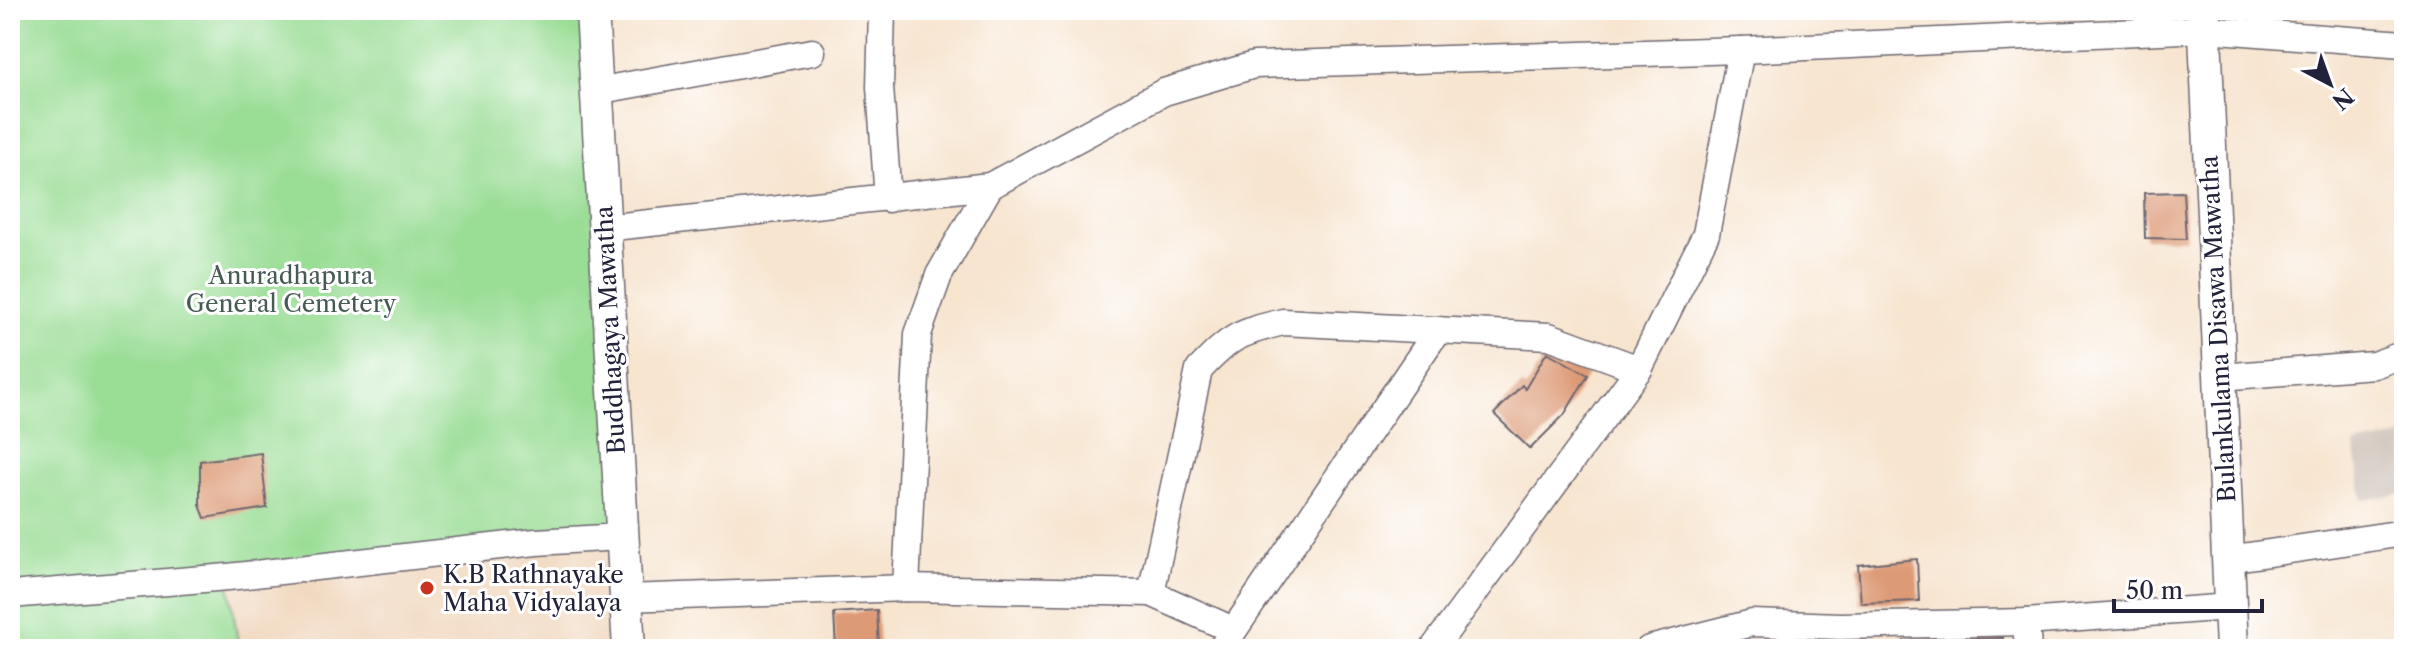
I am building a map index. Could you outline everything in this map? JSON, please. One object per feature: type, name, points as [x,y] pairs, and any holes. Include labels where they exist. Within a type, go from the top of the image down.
[{"type":"main road","name":"Buddhagaya Mawatha","points":[[592,10],[629,649]]},
{"type":"main road","name":"Bulankulama Disawa Mawatha","points":[[2204,19],[2232,649]]},
{"type":"street","points":[[882,10],[880,87],[888,199]]},
{"type":"street","points":[[604,228],[990,186],[1164,92],[1254,65],[1741,50],[2204,19],[2404,44]]},
{"type":"street","points":[[1433,649],[1639,369],[1706,234],[1741,50]]},
{"type":"street","points":[[596,91],[812,52]]},
{"type":"street","points":[[906,588],[918,334],[939,275],[990,186]]},
{"type":"street","points":[[1151,593],[1199,370],[1219,349],[1242,332],[1283,322],[1549,336],[1639,369]]},
{"type":"street","points":[[625,598],[906,588],[1151,593],[1227,640],[1438,330]]},
{"type":"street","points":[[2220,377],[2374,365],[2404,354]]},
{"type":"street","points":[[2228,559],[2404,533]]},
{"type":"street","points":[[10,595],[228,577],[536,542],[621,537]]},
{"type":"street","points":[[1649,649],[1752,623],[1840,626],[2026,622],[2230,607]]},
{"type":"street","points":[[2026,622],[2028,649]]},
{"type":"shaded area","points":[[2404,436],[2404,493],[2363,500],[2354,445]]},
{"type":"shaded area","name":"K.B Rathnayake Maha Vidyalaya","points":[[621,537],[629,649],[239,649],[228,577]]},
{"type":"green space","name":"Anuradhapura General Cemetery","points":[[10,10],[587,10],[621,537],[228,577],[239,649],[10,649]]},
{"type":"building","points":[[2183,192],[2186,239],[2145,238],[2144,193]]},
{"type":"building","points":[[1547,352],[1588,375],[1564,415],[1530,449],[1494,414],[1522,385],[1525,389]]},
{"type":"building","points":[[261,453],[267,508],[205,518],[200,505],[200,461]]},
{"type":"building","points":[[1917,559],[1919,601],[1861,603],[1858,565]]},
{"type":"building","points":[[877,610],[879,649],[836,649],[834,613]]},
{"type":"building","points":[[2003,638],[2001,649],[1949,649],[1949,640]]},
{"type":"building","points":[[1938,640],[1938,649],[1906,649],[1904,641]]},
{"type":"place","name":"K.B Rathnayake Maha Vidyalaya","points":[[427,588]]}]
